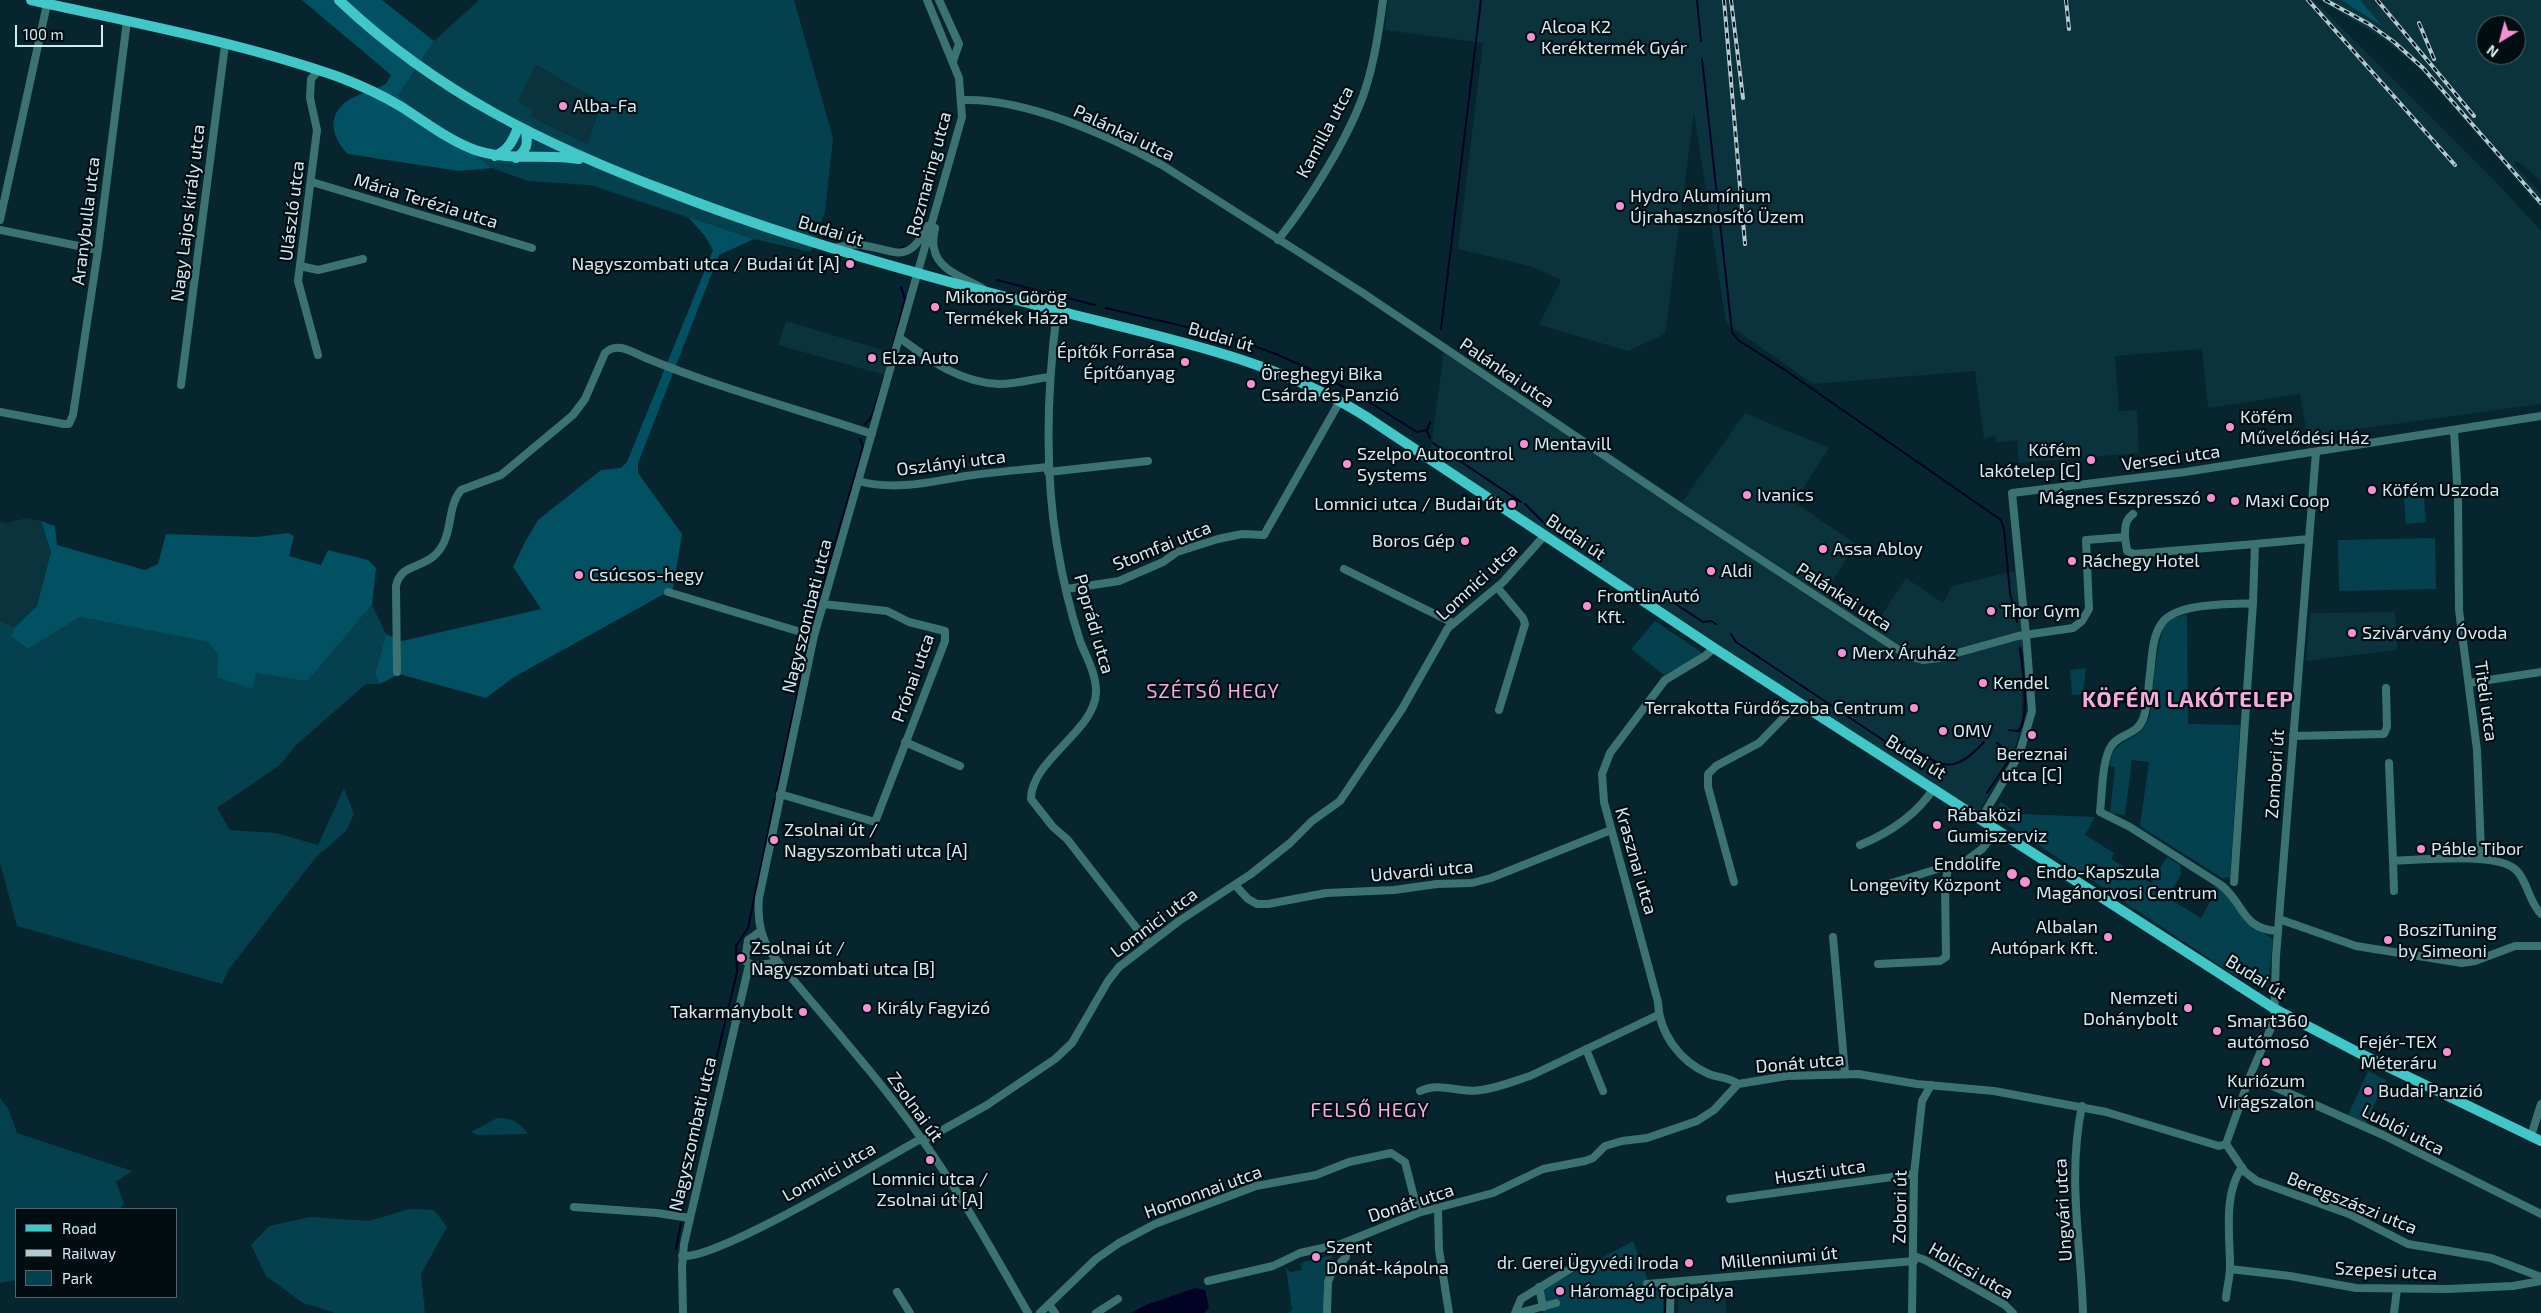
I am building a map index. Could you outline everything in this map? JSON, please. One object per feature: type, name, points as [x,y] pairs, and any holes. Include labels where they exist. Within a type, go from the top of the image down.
[{"type":"main road","points":[[31,0],[225,45],[318,71],[374,91],[455,140],[495,156],[516,158],[555,156],[593,161]]},
{"type":"main road","name":"Budai út","points":[[339,0],[397,51],[473,102],[522,130],[700,204],[828,248],[1240,358],[1306,383],[1340,401],[1714,648],[2275,1009],[2359,1053],[2541,1141]]},
{"type":"main road","points":[[495,156],[502,153],[522,130],[528,143],[525,151],[516,158]]},
{"type":"street","name":"Rozmaring utca","points":[[918,272],[961,124],[963,100],[959,78],[953,61],[927,0]]},
{"type":"street","points":[[939,0],[959,44],[953,61]]},
{"type":"street","name":"Kamilla utca","points":[[1278,240],[1333,157],[1356,112],[1374,60],[1383,0]]},
{"type":"street","points":[[0,220],[47,4]]},
{"type":"street","name":"Aranybulla utca","points":[[0,412],[69,424],[73,415],[98,250],[127,21]]},
{"type":"street","name":"Nagy Lajos király utca","points":[[181,385],[225,45]]},
{"type":"street","name":"Ulászló utca","points":[[318,71],[311,79],[310,98],[317,130],[312,182],[298,281],[318,355]]},
{"type":"street","name":"Palánkai utca","points":[[963,100],[992,101],[1015,105],[1065,122],[1127,147],[1182,177],[1363,293],[1685,510],[1908,656],[1923,660],[1939,658],[2026,635]]},
{"type":"street","name":"Mária Terézia utca","points":[[312,182],[532,248]]},
{"type":"street","points":[[828,248],[859,244],[895,252],[906,252],[920,242],[935,214]]},
{"type":"street","points":[[935,214],[933,246],[938,260],[946,268],[991,292]]},
{"type":"street","points":[[0,230],[98,250]]},
{"type":"street","points":[[300,266],[318,270],[363,259]]},
{"type":"street","name":"Nagyszombati utca","points":[[683,1313],[682,1256],[749,965],[744,957],[747,944],[750,938],[760,931],[758,898],[814,636],[918,272]]},
{"type":"street","name":"Poprádi utca","points":[[1057,310],[1050,377],[1048,470],[1057,545],[1080,640],[1095,679],[1096,697],[1084,720],[1038,779],[1032,799],[1053,827],[1067,839],[1149,944]]},
{"type":"street","points":[[900,338],[936,365],[966,378],[999,384],[1050,377]]},
{"type":"street","points":[[397,672],[396,586],[400,575],[409,568],[435,556],[442,548],[447,536],[455,500],[461,490],[500,475],[573,415],[585,400],[602,358],[610,348],[622,347],[677,370],[872,434]]},
{"type":"street","name":"Stomfai utca","points":[[1067,589],[1119,581],[1163,562],[1177,552],[1218,539],[1242,534],[1264,535],[1340,401]]},
{"type":"street","name":"Verseci utca","points":[[2026,635],[2012,493],[2185,472],[2541,416]]},
{"type":"street","name":"Titeli utca","points":[[2454,431],[2458,498],[2459,610],[2477,750],[2480,851],[2486,859]]},
{"type":"street","name":"Zombori út","points":[[2275,1009],[2278,931],[2316,452]]},
{"type":"street","name":"Oszlányi utca","points":[[858,481],[880,485],[908,486],[966,476],[1148,460]]},
{"type":"street","points":[[2134,514],[2128,518],[2125,524],[2125,538],[2127,551],[2134,554],[2309,539]]},
{"type":"street","name":"Lomnici utca","points":[[682,1256],[700,1256],[922,1140],[987,1105],[1061,1054],[1072,1043],[1114,972],[1186,916],[1235,885],[1279,852],[1312,821],[1345,795],[1402,710],[1435,647],[1453,623],[1497,587],[1544,536]]},
{"type":"street","points":[[1981,819],[2019,755],[2027,732],[2032,702],[2026,635],[2068,630],[2082,621],[2090,602],[2086,540],[2125,538]]},
{"type":"street","points":[[2234,882],[2253,603],[2255,544]]},
{"type":"street","points":[[1344,569],[1453,623]]},
{"type":"street","points":[[1497,587],[1523,618],[1525,624],[1499,710]]},
{"type":"street","points":[[668,592],[814,636]]},
{"type":"street","points":[[2253,603],[2185,609],[2174,612],[2162,624],[2153,648],[2142,722],[2135,731],[2114,742],[2110,747],[2106,761],[2100,812],[2130,827],[2226,889],[2244,915],[2254,925],[2263,929],[2278,931]]},
{"type":"street","name":"Prónai utca","points":[[780,794],[876,822],[905,742],[942,650],[945,630],[908,622],[887,611],[823,604]]},
{"type":"street","name":"Krasznai utca","points":[[1714,648],[1705,656],[1673,674],[1663,683],[1607,758],[1602,774],[1604,802],[1649,966],[1658,1002],[1658,1015],[1670,1042],[1686,1059],[1711,1075],[1728,1078],[1738,1084]]},
{"type":"street","points":[[2469,683],[2541,672]]},
{"type":"street","points":[[2293,736],[2384,734],[2387,728],[2386,688]]},
{"type":"street","points":[[1734,882],[1708,787],[1708,774],[1716,766],[1760,742],[1799,702]]},
{"type":"street","name":"Prónai utca","points":[[905,742],[960,766]]},
{"type":"street","points":[[2389,763],[2394,891]]},
{"type":"street","points":[[1860,845],[1890,831],[1923,803],[1934,788]]},
{"type":"street","points":[[1872,888],[1948,868],[1975,855],[1997,829]]},
{"type":"street","name":"Udvardi utca","points":[[1235,885],[1248,899],[1257,904],[1268,904],[1326,893],[1376,892],[1437,884],[1472,883],[1491,878],[1611,830]]},
{"type":"street","points":[[2393,861],[2486,859],[2511,865],[2517,871],[2534,906],[2541,914]]},
{"type":"street","points":[[1878,964],[1940,962],[1946,957],[1945,886],[1948,868]]},
{"type":"street","points":[[2279,919],[2356,946],[2462,963],[2475,961],[2515,946],[2541,946]]},
{"type":"street","name":"Zsolnai út","points":[[760,931],[766,945],[778,962],[866,1066],[922,1140],[967,1208],[1028,1313]]},
{"type":"street","points":[[1833,937],[1845,1073]]},
{"type":"street","points":[[749,965],[764,966],[778,962]]},
{"type":"street","points":[[2226,1144],[2250,1076],[2274,1021],[2275,1009]]},
{"type":"street","points":[[1420,1091],[1438,1086],[1481,1090],[1530,1076],[1658,1015]]},
{"type":"street","points":[[1586,1049],[1603,1091]]},
{"type":"street","name":"Donát utca","points":[[1208,1280],[1260,1270],[1300,1252],[1347,1242],[1418,1213],[1438,1210],[1501,1190],[1544,1169],[1585,1161],[1593,1158],[1605,1146],[1622,1141],[1647,1138],[1697,1121],[1714,1110],[1738,1084],[1788,1076],[1845,1073],[1875,1076],[1917,1084],[1988,1090],[2082,1106],[2131,1118],[2218,1146],[2226,1144]]},
{"type":"street","name":"Lublói utca","points":[[2250,1076],[2383,1135],[2541,1214]]},
{"type":"street","name":"Zobori út","points":[[1912,1313],[1914,1174],[1922,1101],[1917,1084]]},
{"type":"street","name":"Zobori út","points":[[1922,1101],[1931,1085]]},
{"type":"street","points":[[2531,1136],[2541,1104]]},
{"type":"street","name":"Ungvári utca","points":[[2082,1106],[2075,1139],[2074,1179],[2083,1313]]},
{"type":"street","name":"Beregszászi utca","points":[[2226,1144],[2248,1176],[2257,1181],[2348,1214],[2408,1244],[2491,1258],[2541,1277]]},
{"type":"street","name":"Homonnai utca","points":[[1040,1313],[1108,1250],[1155,1224],[1256,1186],[1316,1175],[1370,1157],[1391,1153],[1405,1162],[1418,1213]]},
{"type":"street","points":[[2226,1298],[2230,1270],[2229,1216],[2234,1180],[2242,1167]]},
{"type":"street","name":"Huszti utca","points":[[1730,1200],[1914,1174]]},
{"type":"street","points":[[574,1207],[657,1213],[690,1218]]},
{"type":"street","points":[[1438,1210],[1439,1250],[1449,1313]]},
{"type":"street","points":[[1327,1313],[1328,1282],[1332,1272],[1346,1257],[1347,1242]]},
{"type":"street","name":"Millenniumi út","points":[[1647,1284],[1914,1259]]},
{"type":"street","name":"Holicsi utca","points":[[1914,1259],[1925,1260],[2005,1305],[2013,1313]]},
{"type":"street","points":[[1516,1313],[1521,1299],[1580,1263]]},
{"type":"street","name":"Szepesi utca","points":[[2230,1270],[2290,1276],[2348,1287],[2397,1289],[2513,1286],[2541,1281]]},
{"type":"street","points":[[1670,1313],[1671,1282]]},
{"type":"street","points":[[1539,1287],[1543,1307]]},
{"type":"street","points":[[2394,1313],[2397,1289]]},
{"type":"street","points":[[897,1292],[910,1313]]},
{"type":"street","points":[[1096,1313],[1118,1299]]},
{"type":"street","points":[[1516,1313],[1556,1303]]},
{"type":"street","points":[[1049,1305],[1055,1313]]},
{"type":"shaded area","points":[[302,0],[382,0],[434,41],[398,96],[492,168],[459,171],[348,154],[335,134],[334,120],[336,113],[347,101],[386,84],[391,75]]},
{"type":"shaded area","points":[[1388,0],[2314,0],[2498,184],[2541,231],[2541,404],[2307,436],[2300,394],[2208,408],[2202,349],[2115,356],[2119,411],[2137,410],[2139,453],[2019,463],[2017,440],[1996,443],[1995,436],[1984,439],[1975,371],[1813,384],[1726,323],[1694,113],[1665,334],[1628,351],[1539,325],[1561,280],[1530,266],[1458,249],[1483,43],[1385,30]]},
{"type":"shaded area","points":[[2319,0],[2341,0],[2380,25],[2360,0],[2541,0],[2541,185],[2540,180],[2517,161],[2514,164],[2541,194],[2541,208],[2419,68],[2382,38]]},
{"type":"shaded area","points":[[2341,0],[2360,0],[2382,26]]},
{"type":"shaded area","name":"Alba-Fa","points":[[534,65],[602,101],[587,144],[530,116],[518,102]]},
{"type":"shaded area","points":[[688,217],[754,239],[719,255],[638,463],[638,473],[682,534],[673,589],[514,677],[486,698],[399,674],[380,684],[375,674],[386,634],[402,641],[541,609],[513,567],[538,520],[601,470],[621,468],[627,462],[713,250],[705,236]]},
{"type":"shaded area","points":[[786,321],[892,353],[885,375],[778,345]]},
{"type":"shaded area","points":[[1445,343],[1682,502],[1745,413],[1829,448],[1794,502],[1856,544],[1825,593],[1873,628],[1906,578],[1943,603],[1952,586],[2022,569],[2022,723],[2013,754],[1977,814],[1430,455]]},
{"type":"shaded area","points":[[27,518],[41,521],[51,552],[37,606],[14,628],[0,621],[0,521],[5,523]]},
{"type":"shaded area","points":[[41,521],[55,526],[57,545],[145,570],[158,564],[166,534],[256,537],[288,533],[294,536],[289,556],[321,565],[328,550],[368,560],[376,568],[372,605],[307,681],[256,673],[253,689],[217,677],[218,655],[208,642],[80,617],[28,649],[11,637],[14,628],[37,606],[51,552]]},
{"type":"shaded area","name":"Szivárvány Óvoda","points":[[2395,612],[2397,650],[2306,661],[2310,613]]},
{"type":"shaded area","points":[[1726,1284],[1726,1313],[1678,1313],[1678,1288]]},
{"type":"shaded area","points":[[1195,1288],[1205,1290],[1209,1308],[1204,1313],[1131,1313],[1146,1305]]},
{"type":"green space","points":[[479,0],[794,0],[833,138],[825,212],[811,252],[754,239],[590,185],[528,181],[492,168],[398,96],[434,41]],"holes":[[[535,65],[602,102],[587,144],[530,116],[533,110],[518,102]]]},
{"type":"green space","points":[[2423,484],[2426,522],[2406,524],[2403,486]]},
{"type":"green space","points":[[2435,538],[2436,589],[2339,591],[2338,540]]},
{"type":"green space","points":[[372,605],[386,634],[375,674],[380,684],[366,684],[296,745],[280,765],[217,808],[230,830],[276,833],[318,845],[344,788],[354,814],[346,831],[316,857],[229,969],[222,984],[17,926],[0,863],[0,621],[14,628],[11,637],[28,649],[80,617],[208,642],[218,655],[253,689],[256,673],[307,680]]},
{"type":"green space","points":[[2187,615],[2188,724],[2240,725],[2230,877],[2222,878],[2140,826],[2149,762],[2132,760],[2125,815],[2110,813],[2115,767],[2110,766],[2113,753],[2119,745],[2139,733],[2147,723],[2150,716],[2157,654],[2163,631],[2171,619]]},
{"type":"green space","points":[[1655,621],[1702,654],[1664,675],[1631,649]]},
{"type":"green space","points":[[2086,668],[2083,694],[2072,695],[2070,670]]},
{"type":"green space","points":[[2001,802],[2022,814],[2095,817],[2085,835],[2114,853],[2111,859],[2151,883],[2167,857],[2180,865],[2181,874],[2168,898],[2201,918],[2214,895],[2209,892],[2210,889],[2217,886],[2222,889],[2246,922],[2273,939],[2268,986],[2261,988],[2249,978],[2236,976],[2002,821],[2005,815],[1997,809]]},
{"type":"green space","points":[[2368,1071],[2386,1080],[2366,1123],[2348,1115]]},
{"type":"green space","points":[[0,1098],[9,1110],[17,1133],[132,1171],[116,1182],[124,1203],[121,1208],[15,1208],[15,1280],[0,1283]]},
{"type":"green space","points":[[497,1118],[515,1122],[522,1126],[528,1134],[477,1135],[471,1132]]},
{"type":"green space","points":[[409,1209],[434,1210],[447,1227],[421,1274],[425,1313],[335,1313],[303,1303],[266,1276],[251,1245],[269,1226],[310,1217],[369,1221]]},
{"type":"green space","points":[[1633,1241],[1650,1286],[1664,1286],[1663,1313],[1543,1313],[1543,1289]]},
{"type":"green space","points":[[1332,1255],[1331,1269],[1323,1287],[1325,1313],[1288,1313],[1292,1310],[1286,1267],[1290,1272],[1302,1270],[1300,1263],[1303,1264],[1303,1262]]},
{"type":"waterway","points":[[1441,329],[1481,0]]},
{"type":"waterway","points":[[1697,0],[1701,41]]},
{"type":"waterway","points":[[1702,59],[1732,332],[1738,340],[1785,370],[2001,520],[2004,529],[2010,593],[2017,622]]},
{"type":"waterway","points":[[899,249],[904,246]]},
{"type":"waterway","points":[[997,280],[1095,305]]},
{"type":"waterway","points":[[891,353],[905,299],[901,287]]},
{"type":"waterway","points":[[1106,308],[1229,337],[1276,354],[1316,372],[1353,392],[1417,432],[1427,430],[1430,422]]},
{"type":"waterway","points":[[865,424],[871,418],[885,376]]},
{"type":"waterway","points":[[1427,431],[1430,438]]},
{"type":"waterway","points":[[811,627],[863,447],[860,439]]},
{"type":"waterway","points":[[1433,443],[1521,502]]},
{"type":"waterway","points":[[1525,504],[1543,522]]},
{"type":"waterway","points":[[1668,599],[1703,622],[1711,621],[1716,624]]},
{"type":"waterway","points":[[1731,634],[1736,642],[1889,744],[1904,742]]},
{"type":"waterway","points":[[776,793],[808,643]]},
{"type":"waterway","points":[[2009,730],[2018,731],[2024,715],[2025,691],[2020,648]]},
{"type":"waterway","points":[[1916,750],[1936,762],[1952,764],[1967,758],[1984,742]]},
{"type":"waterway","points":[[1987,793],[2009,760],[2007,751],[1997,743]]},
{"type":"waterway","points":[[680,1210],[737,972],[736,946],[748,928],[775,799]]},
{"type":"waterway","points":[[676,1249],[681,1223]]},
{"type":"waterway","points":[[1665,1313],[1666,1291]]},
{"type":"railway","points":[[1724,0],[1745,244]]},
{"type":"railway","points":[[1731,0],[1743,98]]},
{"type":"railway","points":[[2066,0],[2069,29]]},
{"type":"railway","points":[[2308,0],[2455,165]]},
{"type":"railway","points":[[2325,0],[2369,24],[2394,42],[2423,68],[2541,203]]},
{"type":"railway","points":[[2377,0],[2474,116]]},
{"type":"railway","points":[[2419,23],[2434,59]]},
{"type":"place","name":"Alcoa K2 Keréktermék Gyár","points":[[1531,37]]},
{"type":"place","name":"Alba-Fa","points":[[563,106]]},
{"type":"place","name":"Hydro Alumínium Újrahasznosító Üzem","points":[[1620,206]]},
{"type":"place","name":"Nagyszombati utca / Budai út [A]","points":[[850,264]]},
{"type":"place","name":"Mikonos Görög Termékek Háza","points":[[935,307]]},
{"type":"place","name":"Elza Auto","points":[[872,358]]},
{"type":"place","name":"Építők Forrása Építőanyag","points":[[1185,362]]},
{"type":"place","name":"Öreghegyi Bika Csárda és Panzió","points":[[1251,384]]},
{"type":"place","name":"Köfém Művelődési Ház","points":[[2230,427]]},
{"type":"place","name":"Mentavill","points":[[1524,444]]},
{"type":"place","name":"Köfém lakótelep [C]","points":[[2091,460]]},
{"type":"place","name":"Szelpo Autocontrol Systems","points":[[1347,464]]},
{"type":"place","name":"Köfém Uszoda","points":[[2372,490]]},
{"type":"place","name":"Ivanics","points":[[1747,495]]},
{"type":"place","name":"Mágnes Eszpresszó","points":[[2211,498]]},
{"type":"place","name":"Maxi Coop","points":[[2235,501]]},
{"type":"place","name":"Lomnici utca / Budai út","points":[[1512,504]]},
{"type":"place","name":"Boros Gép","points":[[1465,541]]},
{"type":"place","name":"Assa Abloy","points":[[1823,549]]},
{"type":"place","name":"Ráchegy Hotel","points":[[2072,561]]},
{"type":"place","name":"Aldi","points":[[1711,571]]},
{"type":"place","name":"Csúcsos-hegy","points":[[579,575]]},
{"type":"place","name":"FrontlinAutó Kft.","points":[[1587,606]]},
{"type":"place","name":"Thor Gym","points":[[1991,611]]},
{"type":"place","name":"Szivárvány Óvoda","points":[[2352,633]]},
{"type":"place","name":"Merx Áruház","points":[[1842,653]]},
{"type":"place","name":"Kendel","points":[[1983,683]]},
{"type":"place","name":"Terrakotta Fürdőszoba Centrum","points":[[1914,708]]},
{"type":"place","name":"OMV","points":[[1943,731]]},
{"type":"place","name":"Bereznai utca [C]","points":[[2032,735]]},
{"type":"place","name":"Rábaközi Gumiszerviz","points":[[1937,825]]},
{"type":"place","name":"Zsolnai út / Nagyszombati utca [A]","points":[[774,840]]},
{"type":"place","name":"Páble Tibor","points":[[2421,849]]},
{"type":"place","name":"Endolife Longevity Központ","points":[[2012,874]]},
{"type":"place","name":"Endo-Kapszula Magánorvosi Centrum","points":[[2025,882]]},
{"type":"place","name":"Albalan Autópark Kft.","points":[[2108,937]]},
{"type":"place","name":"BosziTuning by Simeoni","points":[[2388,940]]},
{"type":"place","name":"Zsolnai út / Nagyszombati utca [B]","points":[[741,958]]},
{"type":"place","name":"Király Fagyizó","points":[[867,1008]]},
{"type":"place","name":"Nemzeti Dohánybolt","points":[[2188,1008]]},
{"type":"place","name":"Takarmánybolt","points":[[803,1012]]},
{"type":"place","name":"Smart360 autómosó","points":[[2217,1031]]},
{"type":"place","name":"Fejér-TEX Méteráru","points":[[2447,1052]]},
{"type":"place","name":"Kuriózum Virágszalon","points":[[2266,1062]]},
{"type":"place","name":"Budai Panzió","points":[[2368,1091]]},
{"type":"place","name":"Lomnici utca / Zsolnai út [A]","points":[[930,1160]]},
{"type":"place","name":"Szent Donát-kápolna","points":[[1316,1257]]},
{"type":"place","name":"dr. Gerei Ügyvédi Iroda","points":[[1689,1263]]},
{"type":"place","name":"Háromágú focipálya","points":[[1560,1291]]},
{"type":"district","name":"SZÉTSŐ HEGY","points":[[1213,691]]},
{"type":"district","name":"KÖFÉM LAKÓTELEP","points":[[2188,700]]},
{"type":"district","name":"FELSŐ HEGY","points":[[1370,1110]]}]
